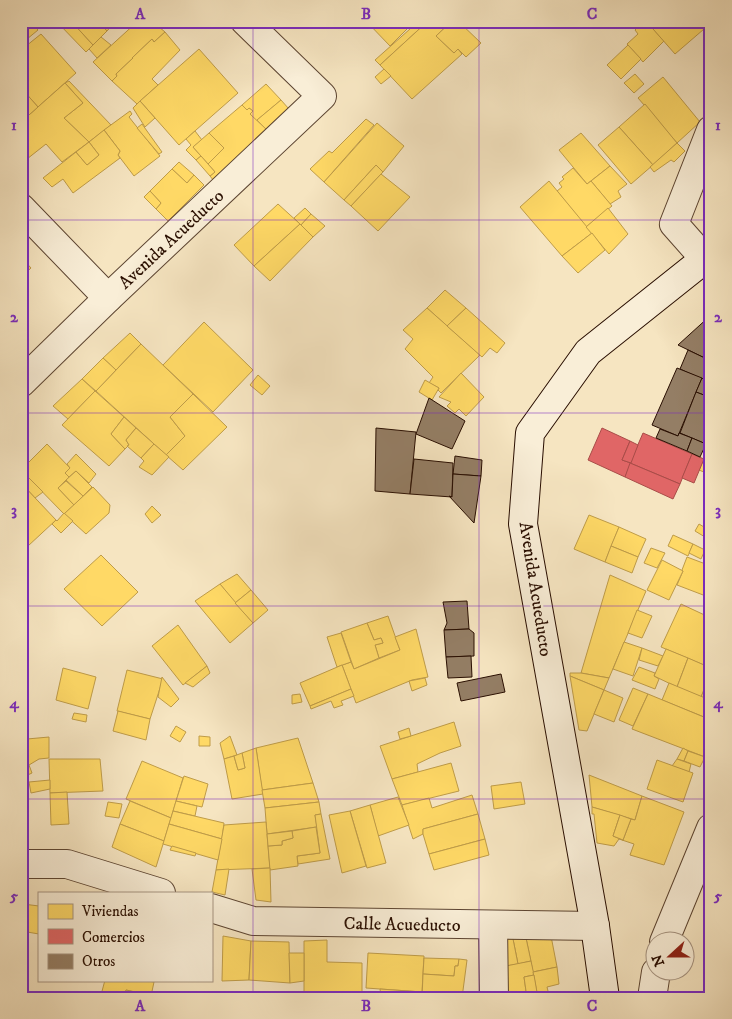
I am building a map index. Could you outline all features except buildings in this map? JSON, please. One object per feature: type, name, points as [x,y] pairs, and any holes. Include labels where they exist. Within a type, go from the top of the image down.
[{"type":"street","name":"Avenida Acueducto","points":[[21,383],[322,96],[245,21]]},
{"type":"street","points":[[708,256],[674,224],[711,130]]},
{"type":"street","points":[[21,208],[108,298]]},
{"type":"street","name":"Avenida Acueducto","points":[[605,998],[595,926],[523,524],[530,433],[588,352],[708,256]]},
{"type":"street","points":[[668,932],[711,828]]},
{"type":"street","points":[[21,864],[66,864],[158,892]]},
{"type":"street","name":"Calle Acueducto","points":[[212,908],[253,921],[595,926]]},
{"type":"street","points":[[493,925],[494,998]]},
{"type":"street","points":[[652,998],[654,982]]}]
